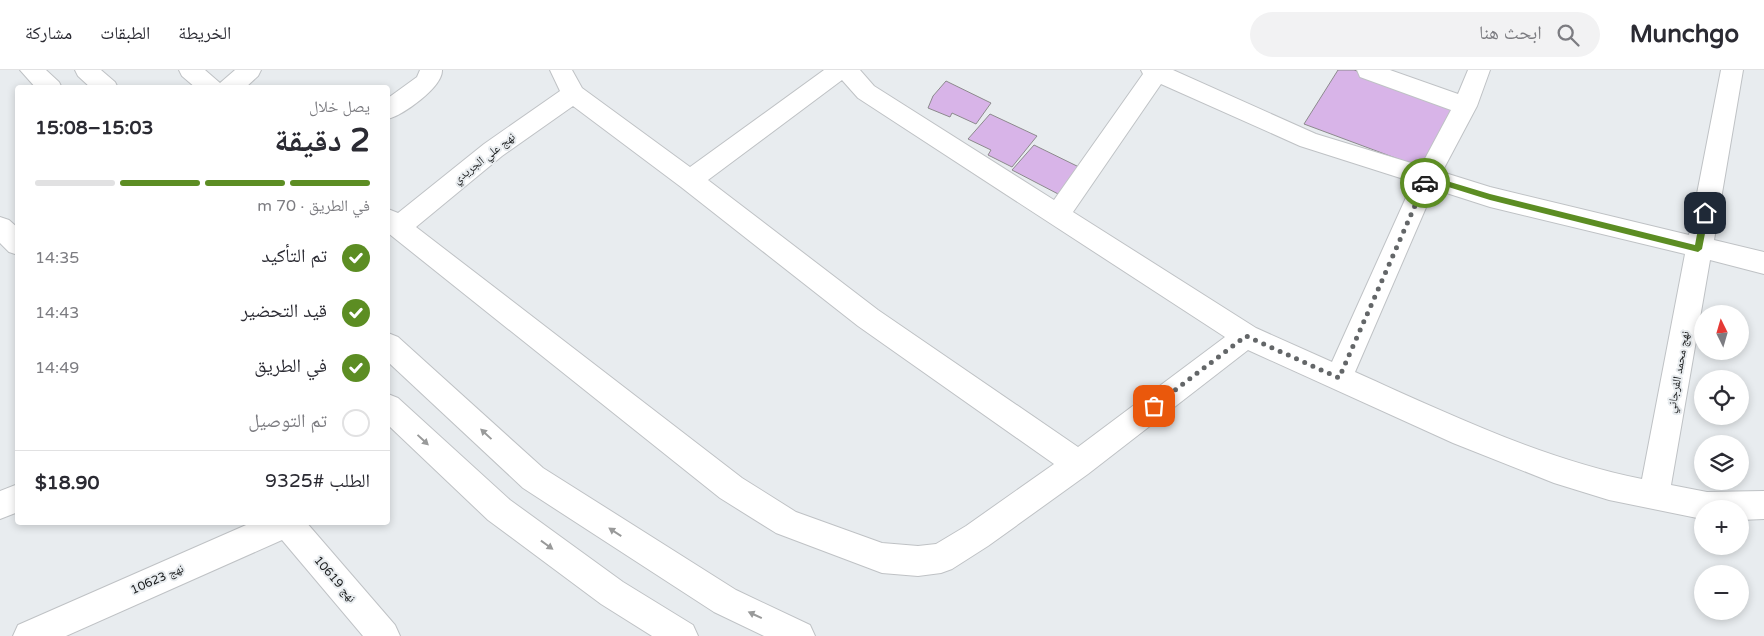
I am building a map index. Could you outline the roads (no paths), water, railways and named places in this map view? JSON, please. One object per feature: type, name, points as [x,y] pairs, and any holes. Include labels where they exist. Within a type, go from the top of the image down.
[{"type":"main road","points":[[31,70],[48,85]]},
{"type":"main road","points":[[86,70],[104,85]]},
{"type":"main road","points":[[190,70],[208,85]]},
{"type":"main road","points":[[232,85],[250,70]]},
{"type":"main road","points":[[390,109],[425,83],[431,76],[431,70]]},
{"type":"main road","points":[[561,70],[573,94],[690,180],[868,318],[1078,464]]},
{"type":"main road","points":[[690,180],[840,70]]},
{"type":"main road","points":[[847,70],[866,92],[1246,336],[1463,434],[1545,466],[1609,486],[1707,506],[1764,505]]},
{"type":"main road","points":[[1367,70],[1465,106]]},
{"type":"main road","points":[[1339,378],[1427,178],[1465,106],[1479,70]]},
{"type":"main road","name":"نهج محمد الفرجاني","points":[[1654,496],[1732,70]]},
{"type":"main road","points":[[1057,216],[1155,71],[1308,140],[1427,178],[1490,197],[1698,249],[1764,263]]},
{"type":"main road","name":"نهج علي الجريدي","points":[[393,223],[492,150],[573,94]]},
{"type":"main road","points":[[393,223],[731,488],[787,523],[882,558],[918,561],[941,558],[977,536],[1078,464],[1246,336]]},
{"type":"main road","points":[[0,227],[15,242]]},
{"type":"main road","points":[[390,347],[533,478],[725,601],[799,636]]},
{"type":"main road","points":[[390,409],[499,510],[612,593],[682,636]]},
{"type":"main road","points":[[0,505],[15,499]]},
{"type":"main road","name":"نهج 10623","points":[[29,636],[281,525]]},
{"type":"main road","name":"نهج 10619","points":[[288,525],[384,636]]}]
